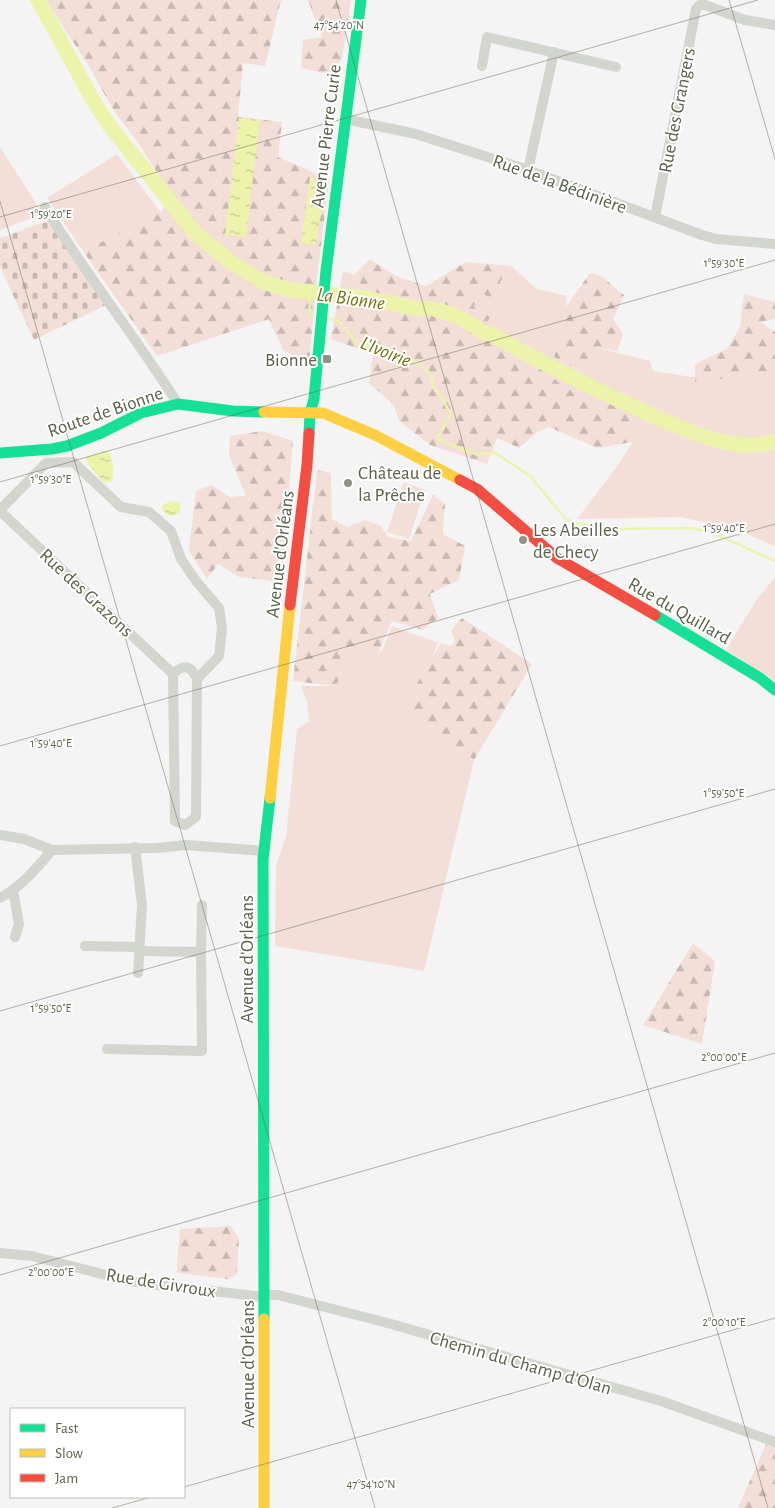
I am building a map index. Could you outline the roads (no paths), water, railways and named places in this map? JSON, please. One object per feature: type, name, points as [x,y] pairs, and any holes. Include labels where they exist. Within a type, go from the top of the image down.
[{"type":"main road","name":"Avenue Pierre Curie","points":[[323,305],[361,0]]},
{"type":"main road","name":"Avenue d'Orléans","points":[[264,1508],[264,851],[323,305]]},
{"type":"main road","name":"Route de Bionne","points":[[0,453],[67,446],[101,433],[141,413],[178,404],[233,411],[310,413]]},
{"type":"main road","name":"Rue du Quillard","points":[[310,413],[323,413],[375,435],[477,489],[557,558],[721,654],[760,678],[775,690]]},
{"type":"street","points":[[698,2],[745,20],[775,25]]},
{"type":"street","name":"Rue des Grangers","points":[[655,216],[698,2]]},
{"type":"street","points":[[482,66],[487,37],[616,66]]},
{"type":"street","points":[[528,170],[554,52]]},
{"type":"street","name":"Rue de la Bédinière","points":[[345,119],[416,134],[528,170],[716,239],[775,244]]},
{"type":"street","points":[[45,207],[92,281],[149,358],[178,404]]},
{"type":"street","points":[[0,510],[24,488],[46,463],[73,462],[121,507],[149,512],[171,531],[182,559],[196,581],[220,611],[222,628],[219,656],[197,678]]},
{"type":"street","name":"Rue des Grazons","points":[[0,510],[173,674]]},
{"type":"street","points":[[189,668],[194,670],[197,678],[196,817],[185,825],[175,822],[173,674],[179,669],[189,668]]},
{"type":"street","points":[[185,825],[186,845]]},
{"type":"street","points":[[0,835],[24,839],[52,850],[157,848],[186,845],[264,851]]},
{"type":"street","points":[[135,847],[142,904],[138,973]]},
{"type":"street","points":[[0,898],[13,890],[52,850]]},
{"type":"street","points":[[13,890],[19,924],[15,937]]},
{"type":"street","points":[[107,1049],[202,1051],[202,905]]},
{"type":"street","points":[[85,946],[201,952]]},
{"type":"street","name":"Rue de Givroux","points":[[0,1253],[32,1256],[143,1283],[264,1296]]},
{"type":"street","name":"Chemin du Champ d'Olan","points":[[264,1296],[278,1295],[384,1322],[651,1399],[775,1442]]},
{"type":"water","points":[[239,118],[260,120],[246,237],[225,235]]},
{"type":"water","points":[[310,178],[326,180],[316,245],[301,243]]},
{"type":"water","points":[[107,450],[112,461],[113,473],[112,481],[104,483],[87,463],[86,457]]},
{"type":"water","points":[[178,501],[180,513],[170,516],[162,510],[162,505]]},
{"type":"waterway","name":"La Bionne","points":[[38,0],[94,102],[109,125],[195,233],[231,262],[263,282],[291,290],[366,298],[419,309],[424,308],[445,312],[466,321],[483,332],[491,334],[590,386],[692,432],[739,445],[760,445],[775,441]]},
{"type":"waterway","name":"L'Ivoirie","points":[[309,292],[310,317]]},
{"type":"waterway","name":"L'Ivoirie","points":[[330,319],[337,320],[342,324]]},
{"type":"waterway","name":"L'Ivoirie","points":[[345,328],[355,341],[381,353],[408,357],[427,370],[432,376],[433,387],[442,397],[450,414],[438,437],[439,440],[478,455],[494,452],[530,476],[565,518],[575,523],[616,529],[691,528],[711,532],[775,561]]},
{"type":"place","name":"Bionne","points":[[327,359]]},
{"type":"place","name":"Château de la Prêche","points":[[348,483]]},
{"type":"place","name":"Les Abeilles de Checy","points":[[523,540]]}]
